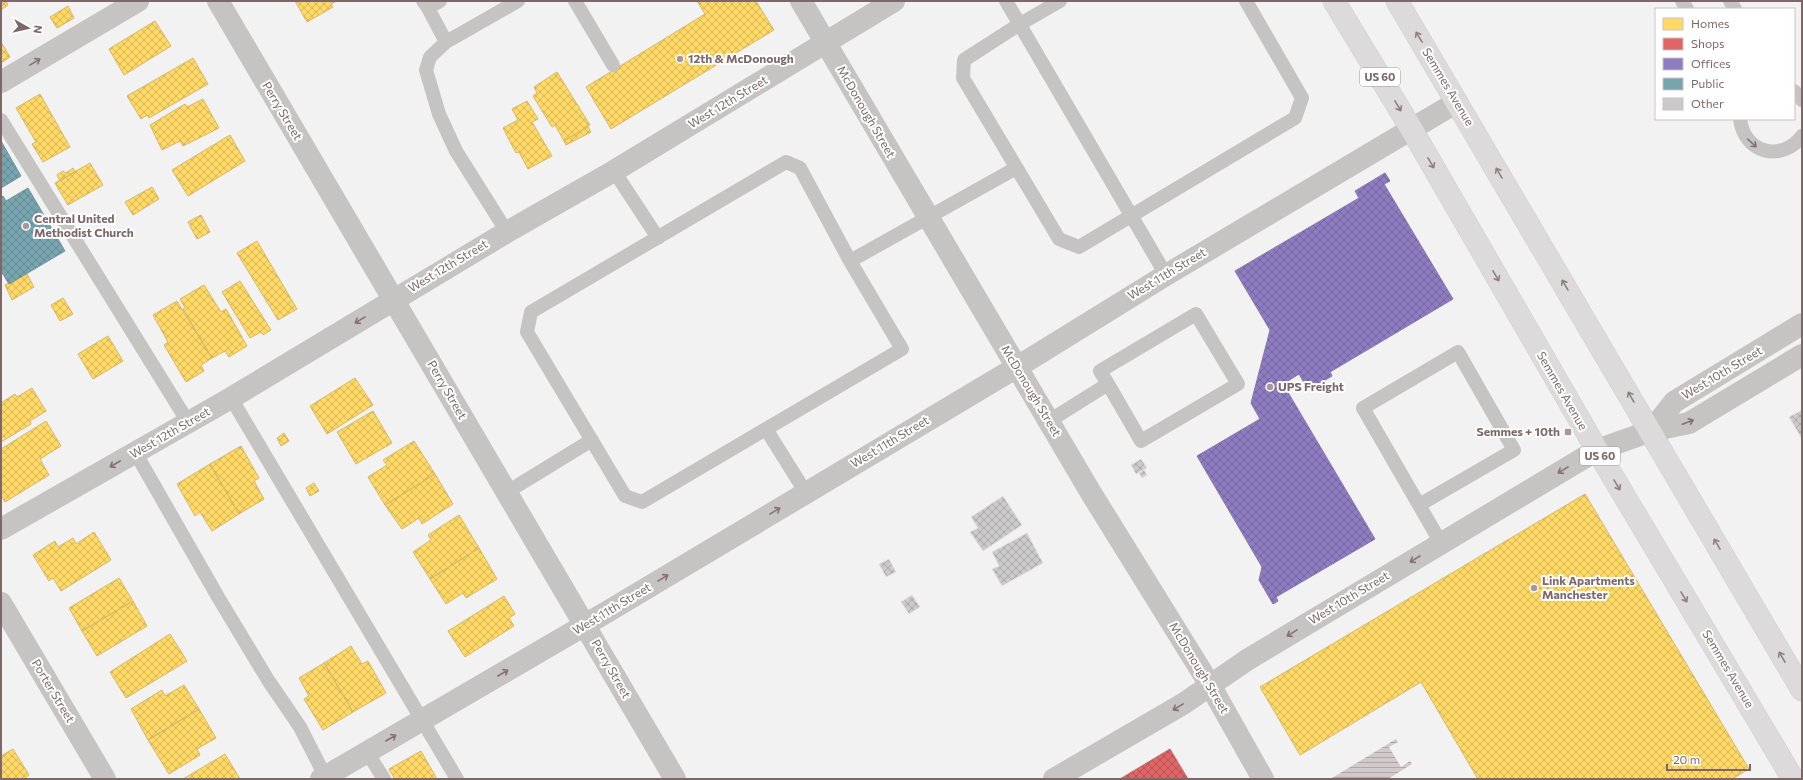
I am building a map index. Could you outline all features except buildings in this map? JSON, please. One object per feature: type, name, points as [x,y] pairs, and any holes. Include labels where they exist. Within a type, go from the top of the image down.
[{"type":"main road","name":"Semmes Avenue","points":[[1334,1],[1412,130],[1596,450],[1793,779]]},
{"type":"main road","name":"Semmes Avenue","points":[[1397,1],[1802,690]]},
{"type":"street","points":[[1,82],[138,1]]},
{"type":"street","name":"Perry Street","points":[[218,1],[675,779]]},
{"type":"street","name":"McDonough Street","points":[[801,1],[1091,493],[1210,685],[1263,779]]},
{"type":"street","name":"West 12th Street","points":[[1,529],[231,398],[393,299],[614,171],[894,1]]},
{"type":"street","name":"West 11th Street","points":[[323,778],[585,625],[1017,367],[1166,274],[1412,130],[1457,102]]},
{"type":"street","name":"West 10th Street","points":[[1650,430],[1674,402],[1802,324]]},
{"type":"street","name":"West 10th Street","points":[[1054,779],[1183,704],[1247,660],[1596,450],[1650,430],[1689,423],[1802,355]]},
{"type":"street","name":"Porter Street","points":[[1,603],[105,779]]},
{"type":"street","points":[[1793,779],[1802,773]]},
{"type":"lane","points":[[440,1],[426,5],[446,42]]},
{"type":"lane","points":[[507,232],[456,151],[439,114],[426,70],[430,57],[446,42],[518,1]]},
{"type":"lane","points":[[575,1],[612,65]]},
{"type":"lane","points":[[1006,1],[1166,274]]},
{"type":"lane","points":[[1060,1],[1020,24],[964,60],[963,78],[1059,239],[1078,247],[1132,217],[1295,118],[1302,98],[1246,1]]},
{"type":"lane","points":[[1795,92],[1802,100]]},
{"type":"lane","points":[[1,120],[188,422]]},
{"type":"lane","points":[[1740,120],[1742,131],[1749,141],[1757,147],[1767,151],[1778,152],[1788,149],[1802,136]]},
{"type":"lane","points":[[786,162],[800,168],[850,261],[902,349],[642,502],[625,496],[527,332],[531,312],[658,238],[786,162]]},
{"type":"lane","points":[[850,261],[1016,168]]},
{"type":"lane","points":[[614,171],[658,238]]},
{"type":"lane","points":[[1196,314],[1238,384],[1141,441],[1108,384],[1100,371],[1196,314]]},
{"type":"lane","points":[[1419,505],[1514,450],[1458,352],[1363,408],[1419,505],[1441,543]]},
{"type":"lane","points":[[1049,421],[1108,384]]},
{"type":"lane","points":[[231,398],[423,719],[457,779]]},
{"type":"lane","points":[[766,429],[806,493]]},
{"type":"lane","points":[[507,492],[592,440]]},
{"type":"lane","points":[[135,452],[245,642],[268,680],[300,727],[323,778]]},
{"type":"lane","points":[[367,752],[384,779]]},
{"type":"shaded area","points":[[1396,739],[1398,742],[1389,747],[1401,767],[1410,761],[1412,764],[1388,779],[1332,778]]},
{"type":"place","name":"12th & McDonough","points":[[680,59]]},
{"type":"place","name":"Central United Methodist Church","points":[[26,226]]},
{"type":"place","name":"UPS Freight","points":[[1270,387]]},
{"type":"place","name":"Semmes + 10th","points":[[1568,432]]},
{"type":"place","name":"Link Apartments Manchester","points":[[1534,588]]}]
